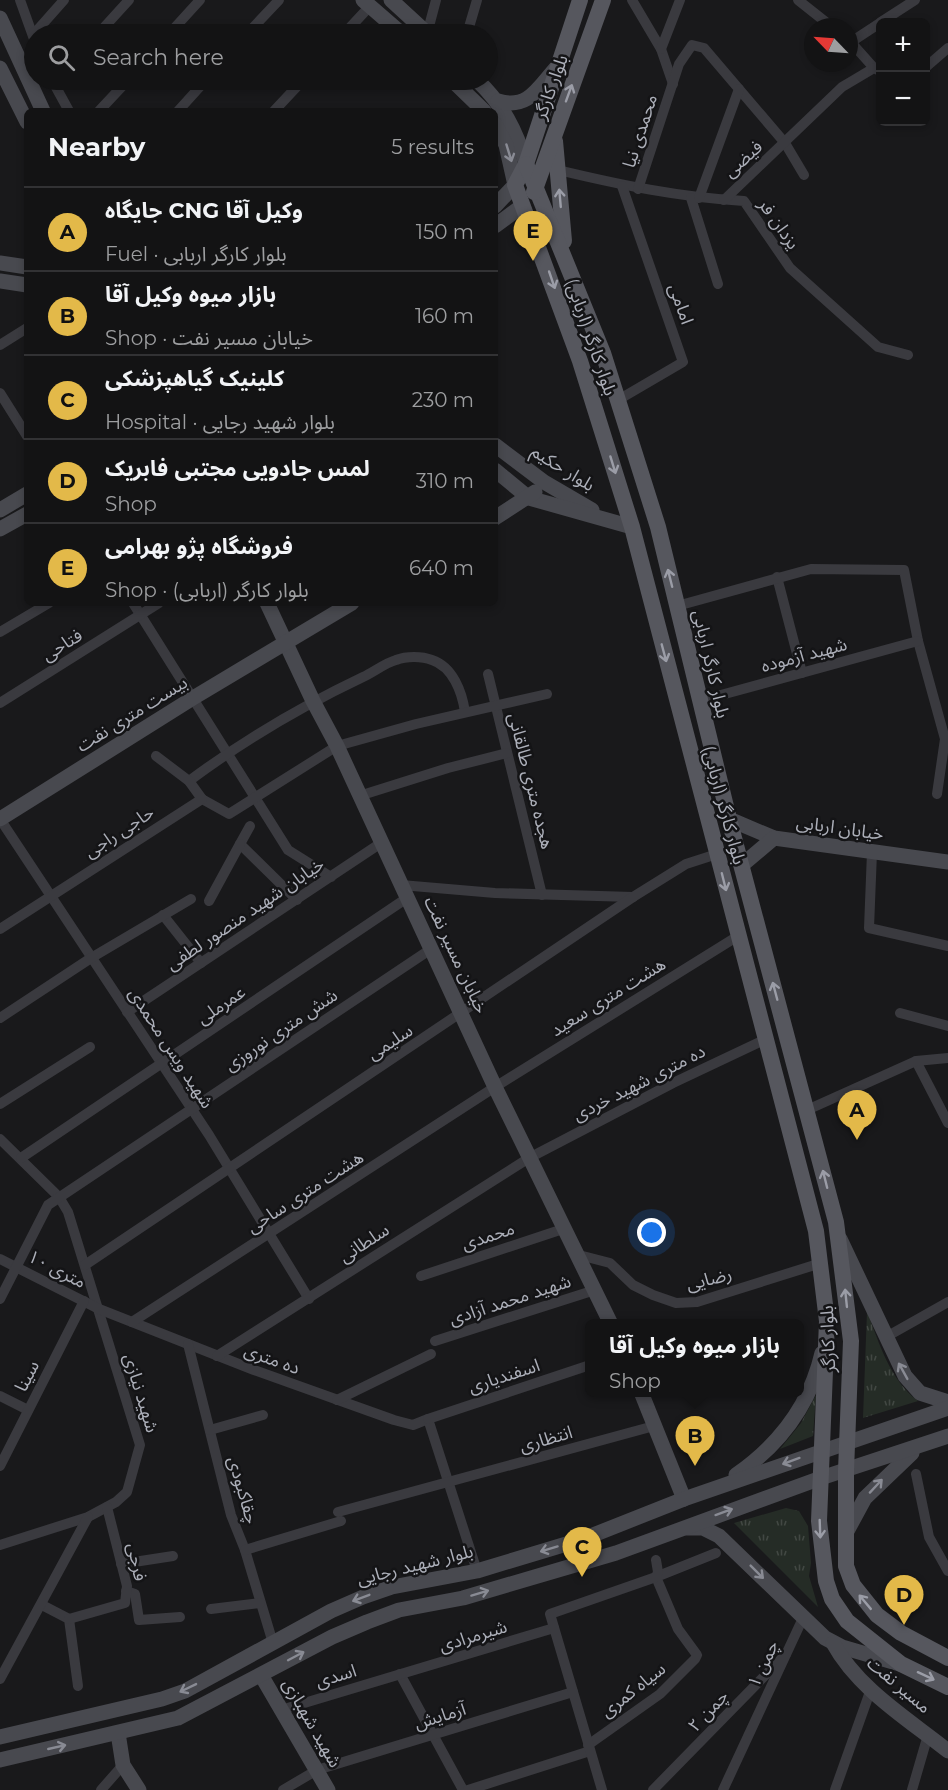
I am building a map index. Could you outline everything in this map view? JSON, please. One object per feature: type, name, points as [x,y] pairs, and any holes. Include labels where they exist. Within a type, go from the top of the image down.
[{"type":"main road","points":[[391,0],[416,24]]},
{"type":"main road","name":"بلوار کارگر","points":[[537,188],[603,0]]},
{"type":"main road","points":[[367,3],[391,24]]},
{"type":"main road","points":[[577,8],[594,24]]},
{"type":"main road","name":"بلوار کارگر","points":[[515,185],[526,164],[577,8]]},
{"type":"main road","points":[[0,18],[24,71]]},
{"type":"main road","points":[[0,68],[24,116]]},
{"type":"main road","points":[[498,101],[511,105],[523,103],[556,68]]},
{"type":"main road","points":[[33,90],[42,108]]},
{"type":"main road","points":[[462,90],[481,108]]},
{"type":"main road","points":[[487,90],[498,101],[518,135],[526,164]]},
{"type":"main road","points":[[498,130],[506,145],[515,185],[498,203]]},
{"type":"main road","points":[[554,135],[566,256]]},
{"type":"main road","name":"بلوار کارگر اربابی","points":[[526,164],[566,256],[603,353],[658,527],[729,819],[839,1236]]},
{"type":"main road","name":"بلوار کارگر (اربابی)","points":[[515,185],[542,251],[580,362],[632,527],[764,1040],[799,1160],[816,1231],[827,1321],[820,1545],[832,1599],[847,1621],[900,1664],[948,1687]]},
{"type":"main road","points":[[498,224],[522,206],[537,188]]},
{"type":"main road","points":[[0,263],[24,267]]},
{"type":"main road","points":[[0,281],[24,285]]},
{"type":"main road","points":[[580,362],[603,353]]},
{"type":"main road","name":"بلوار حکیم","points":[[498,446],[544,482],[613,521]]},
{"type":"main road","name":"بلوار حکیم","points":[[498,472],[529,498],[632,527]]},
{"type":"main road","points":[[498,516],[529,498],[544,482]]},
{"type":"main road","points":[[0,510],[24,496]]},
{"type":"main road","points":[[0,530],[24,516]]},
{"type":"main road","name":"خیابان مسیر نفت","points":[[268,606],[337,746],[495,1087],[609,1319]]},
{"type":"main road","name":"بیست متری نفت","points":[[0,819],[193,698],[347,606]]},
{"type":"main road","name":"خیابان اربابی","points":[[729,819],[774,838],[948,862]]},
{"type":"main road","points":[[742,866],[774,838]]},
{"type":"main road","points":[[839,1236],[886,1337],[913,1387],[930,1398],[948,1402]]},
{"type":"main road","name":"بلوار کارگر","points":[[839,1236],[851,1341],[846,1441],[846,1566],[853,1585],[864,1602],[901,1633],[948,1658]]},
{"type":"main road","points":[[717,1487],[764,1453],[795,1419],[814,1381],[827,1321]]},
{"type":"main road","points":[[827,1343],[837,1353],[845,1350],[851,1341]]},
{"type":"main road","points":[[643,1397],[684,1499]]},
{"type":"main road","name":"بلوار شهید رجایی","points":[[0,1737],[162,1699],[185,1691],[349,1603],[392,1587],[477,1571],[582,1539],[717,1487],[948,1408]]},
{"type":"main road","points":[[0,1760],[178,1718],[332,1637],[406,1609],[474,1595],[616,1553],[821,1478],[918,1448],[948,1436]]},
{"type":"main road","points":[[846,1533],[865,1498],[885,1476],[918,1448]]},
{"type":"main road","points":[[673,1531],[695,1527],[711,1531],[739,1554],[803,1618],[833,1643],[900,1664]]},
{"type":"main road","points":[[406,1609],[408,1584]]},
{"type":"main road","points":[[392,1587],[406,1609]]},
{"type":"main road","name":"مسیر نفت","points":[[833,1643],[851,1671],[948,1751]]},
{"type":"main road","name":"شهید شهبازی","points":[[261,1675],[328,1790]]},
{"type":"main road","points":[[118,1733],[123,1765],[139,1790]]},
{"type":"street","points":[[20,0],[29,24]]},
{"type":"street","points":[[45,24],[64,0]]},
{"type":"street","points":[[107,24],[129,0]]},
{"type":"street","points":[[178,24],[200,0]]},
{"type":"street","points":[[256,24],[279,0]]},
{"type":"street","points":[[430,24],[436,0]]},
{"type":"street","points":[[470,24],[477,0]]},
{"type":"street","points":[[632,0],[661,49],[673,84]]},
{"type":"street","points":[[661,49],[680,0]]},
{"type":"street","points":[[798,0],[821,18]]},
{"type":"street","points":[[888,18],[915,0]]},
{"type":"street","points":[[351,24],[367,3]]},
{"type":"street","points":[[858,36],[876,26]]},
{"type":"street","name":"محمدی نیا","points":[[638,189],[680,64],[692,45],[704,48],[739,89]]},
{"type":"street","points":[[930,64],[948,48]]},
{"type":"street","points":[[858,49],[876,68]]},
{"type":"street","name":"فیضی","points":[[724,200],[842,87],[876,70]]},
{"type":"street","points":[[718,284],[695,198],[739,89],[785,143],[804,175]]},
{"type":"street","points":[[34,93],[39,90]]},
{"type":"street","points":[[59,90],[68,108]]},
{"type":"street","points":[[102,108],[119,90]]},
{"type":"street","points":[[181,108],[197,90]]},
{"type":"street","points":[[277,108],[294,90]]},
{"type":"street","name":"یزدان فر","points":[[558,170],[638,189],[695,198],[744,201],[790,268],[878,348],[908,355]]},
{"type":"street","name":"امامی","points":[[618,400],[683,362],[622,186]]},
{"type":"street","points":[[0,345],[24,330]]},
{"type":"street","points":[[0,393],[24,431]]},
{"type":"street","points":[[677,606],[811,569],[904,570],[918,640],[945,739],[937,794]]},
{"type":"street","points":[[777,577],[802,673]]},
{"type":"street","points":[[0,633],[44,606]]},
{"type":"street","points":[[135,606],[288,850],[331,877]]},
{"type":"street","name":"فتاحی","points":[[0,704],[154,606]]},
{"type":"street","name":"شهید آزموده","points":[[699,701],[918,640]]},
{"type":"street","points":[[189,781],[226,753],[313,701],[395,660],[412,657],[433,660],[450,673],[462,693],[465,712]]},
{"type":"street","name":"هجده متری طالقانی","points":[[489,674],[542,895]]},
{"type":"street","points":[[156,756],[189,781],[202,799],[229,814],[337,746],[496,704],[547,694]]},
{"type":"street","points":[[359,796],[448,768],[507,753]]},
{"type":"street","name":"حاجی راجی","points":[[0,928],[202,799]]},
{"type":"street","name":"شهید ویس محمدی","points":[[0,819],[229,1168],[309,1299]]},
{"type":"street","points":[[209,901],[250,826]]},
{"type":"street","name":"خیابان شهید منصور لطفی","points":[[128,1012],[381,843]]},
{"type":"street","points":[[240,844],[297,900]]},
{"type":"street","points":[[872,852],[869,928],[948,946]]},
{"type":"street","name":"سلیمی","points":[[85,1265],[633,897],[686,864],[717,854]]},
{"type":"street","points":[[404,891],[633,897]]},
{"type":"street","name":"عمرملی","points":[[21,1158],[162,1065],[404,891]]},
{"type":"street","points":[[0,1018],[92,958],[191,898]]},
{"type":"street","points":[[163,915],[201,963]]},
{"type":"street","name":"هشت متری سعید","points":[[495,1087],[738,936]]},
{"type":"street","name":"شش متری نوروزی","points":[[0,1299],[39,1218],[48,1205],[431,949]]},
{"type":"street","points":[[900,1013],[948,1026]]},
{"type":"street","name":"ده متری شهید خردی","points":[[529,1158],[673,1083],[764,1040]]},
{"type":"street","points":[[0,1104],[90,1047]]},
{"type":"street","points":[[807,1110],[916,1061],[948,1058]]},
{"type":"street","points":[[916,1061],[947,1120]]},
{"type":"street","name":"هشت متری ساحی","points":[[132,1322],[270,1235],[495,1087]]},
{"type":"street","name":"شهید نیازی","points":[[0,1139],[59,1197],[68,1212],[140,1446],[127,1492],[107,1507],[88,1517],[0,1545]]},
{"type":"street","name":"سلطانی","points":[[217,1356],[529,1158]]},
{"type":"street","name":"محمدی","points":[[421,1275],[566,1228]]},
{"type":"street","name":"رضایی","points":[[579,1255],[610,1263],[633,1285],[676,1302],[697,1302],[821,1263]]},
{"type":"street","name":"۱۰ متری","points":[[0,1259],[99,1309]]},
{"type":"street","name":"شهید محمد آزادی","points":[[435,1341],[595,1290]]},
{"type":"street","name":"سینا","points":[[0,1466],[84,1301]]},
{"type":"street","points":[[886,1337],[948,1302]]},
{"type":"street","name":"ده متری","points":[[99,1309],[337,1400],[412,1425],[429,1423]]},
{"type":"street","name":"چقاکبودی","points":[[188,1344],[231,1515],[245,1550],[273,1643]]},
{"type":"street","points":[[337,1400],[431,1354]]},
{"type":"street","name":"اسفندیاری","points":[[429,1423],[585,1367]]},
{"type":"street","points":[[0,1396],[28,1410]]},
{"type":"street","points":[[210,1430],[263,1415]]},
{"type":"street","points":[[429,1423],[477,1571]]},
{"type":"street","name":"انتظاری","points":[[245,1550],[340,1517],[447,1484],[654,1426]]},
{"type":"street","points":[[916,1474],[929,1537],[948,1571]]},
{"type":"street","name":"فرجی","points":[[69,1619],[125,1603],[126,1591],[121,1564],[107,1507]]},
{"type":"street","points":[[0,1679],[88,1517]]},
{"type":"street","points":[[602,1790],[550,1614],[656,1577],[716,1553]]},
{"type":"street","points":[[121,1564],[173,1556]]},
{"type":"street","points":[[656,1560],[658,1572],[656,1577]]},
{"type":"street","name":"سیاه کمری","points":[[468,1790],[589,1748],[660,1694],[695,1659],[697,1655],[678,1629],[656,1577]]},
{"type":"street","points":[[126,1591],[135,1594],[139,1620],[180,1617]]},
{"type":"street","points":[[211,1609],[260,1603]]},
{"type":"street","points":[[42,1605],[69,1619],[78,1686]]},
{"type":"street","name":"چمن ۱","points":[[723,1790],[803,1618]]},
{"type":"street","name":"شیرمرادی","points":[[400,1674],[554,1628]]},
{"type":"street","name":"چمن ۲","points":[[653,1790],[786,1654]]},
{"type":"street","points":[[400,1674],[463,1790]]},
{"type":"street","name":"اسدی","points":[[281,1710],[400,1674]]},
{"type":"street","points":[[835,1790],[871,1689]]},
{"type":"street","name":"آزمایش","points":[[317,1770],[573,1692]]},
{"type":"street","points":[[912,1790],[928,1735]]},
{"type":"street","points":[[101,1790],[123,1765]]},
{"type":"street","points":[[283,1790],[317,1770]]},
{"type":"street","points":[[505,1778],[508,1790]]},
{"type":"green space","points":[[867,1312],[893,1372],[918,1401],[863,1418]]},
{"type":"green space","points":[[816,1395],[813,1436],[780,1449],[801,1423]]},
{"type":"green space","points":[[786,1508],[799,1511],[808,1526],[811,1563],[809,1576],[818,1607],[734,1523]]},
{"type":"place","name":"فروشگاه پژو بهرامی","points":[[533,261]]},
{"type":"place","name":"جایگاه CNG وکیل آقا","points":[[857,1140]]},
{"type":"place","name":"بازار میوه وکیل آقا","points":[[695,1466]]},
{"type":"place","name":"کلینیک گیاهپزشکی","points":[[582,1577]]},
{"type":"place","name":"لمس جادویی مجتبی فابریک","points":[[904,1625]]}]
